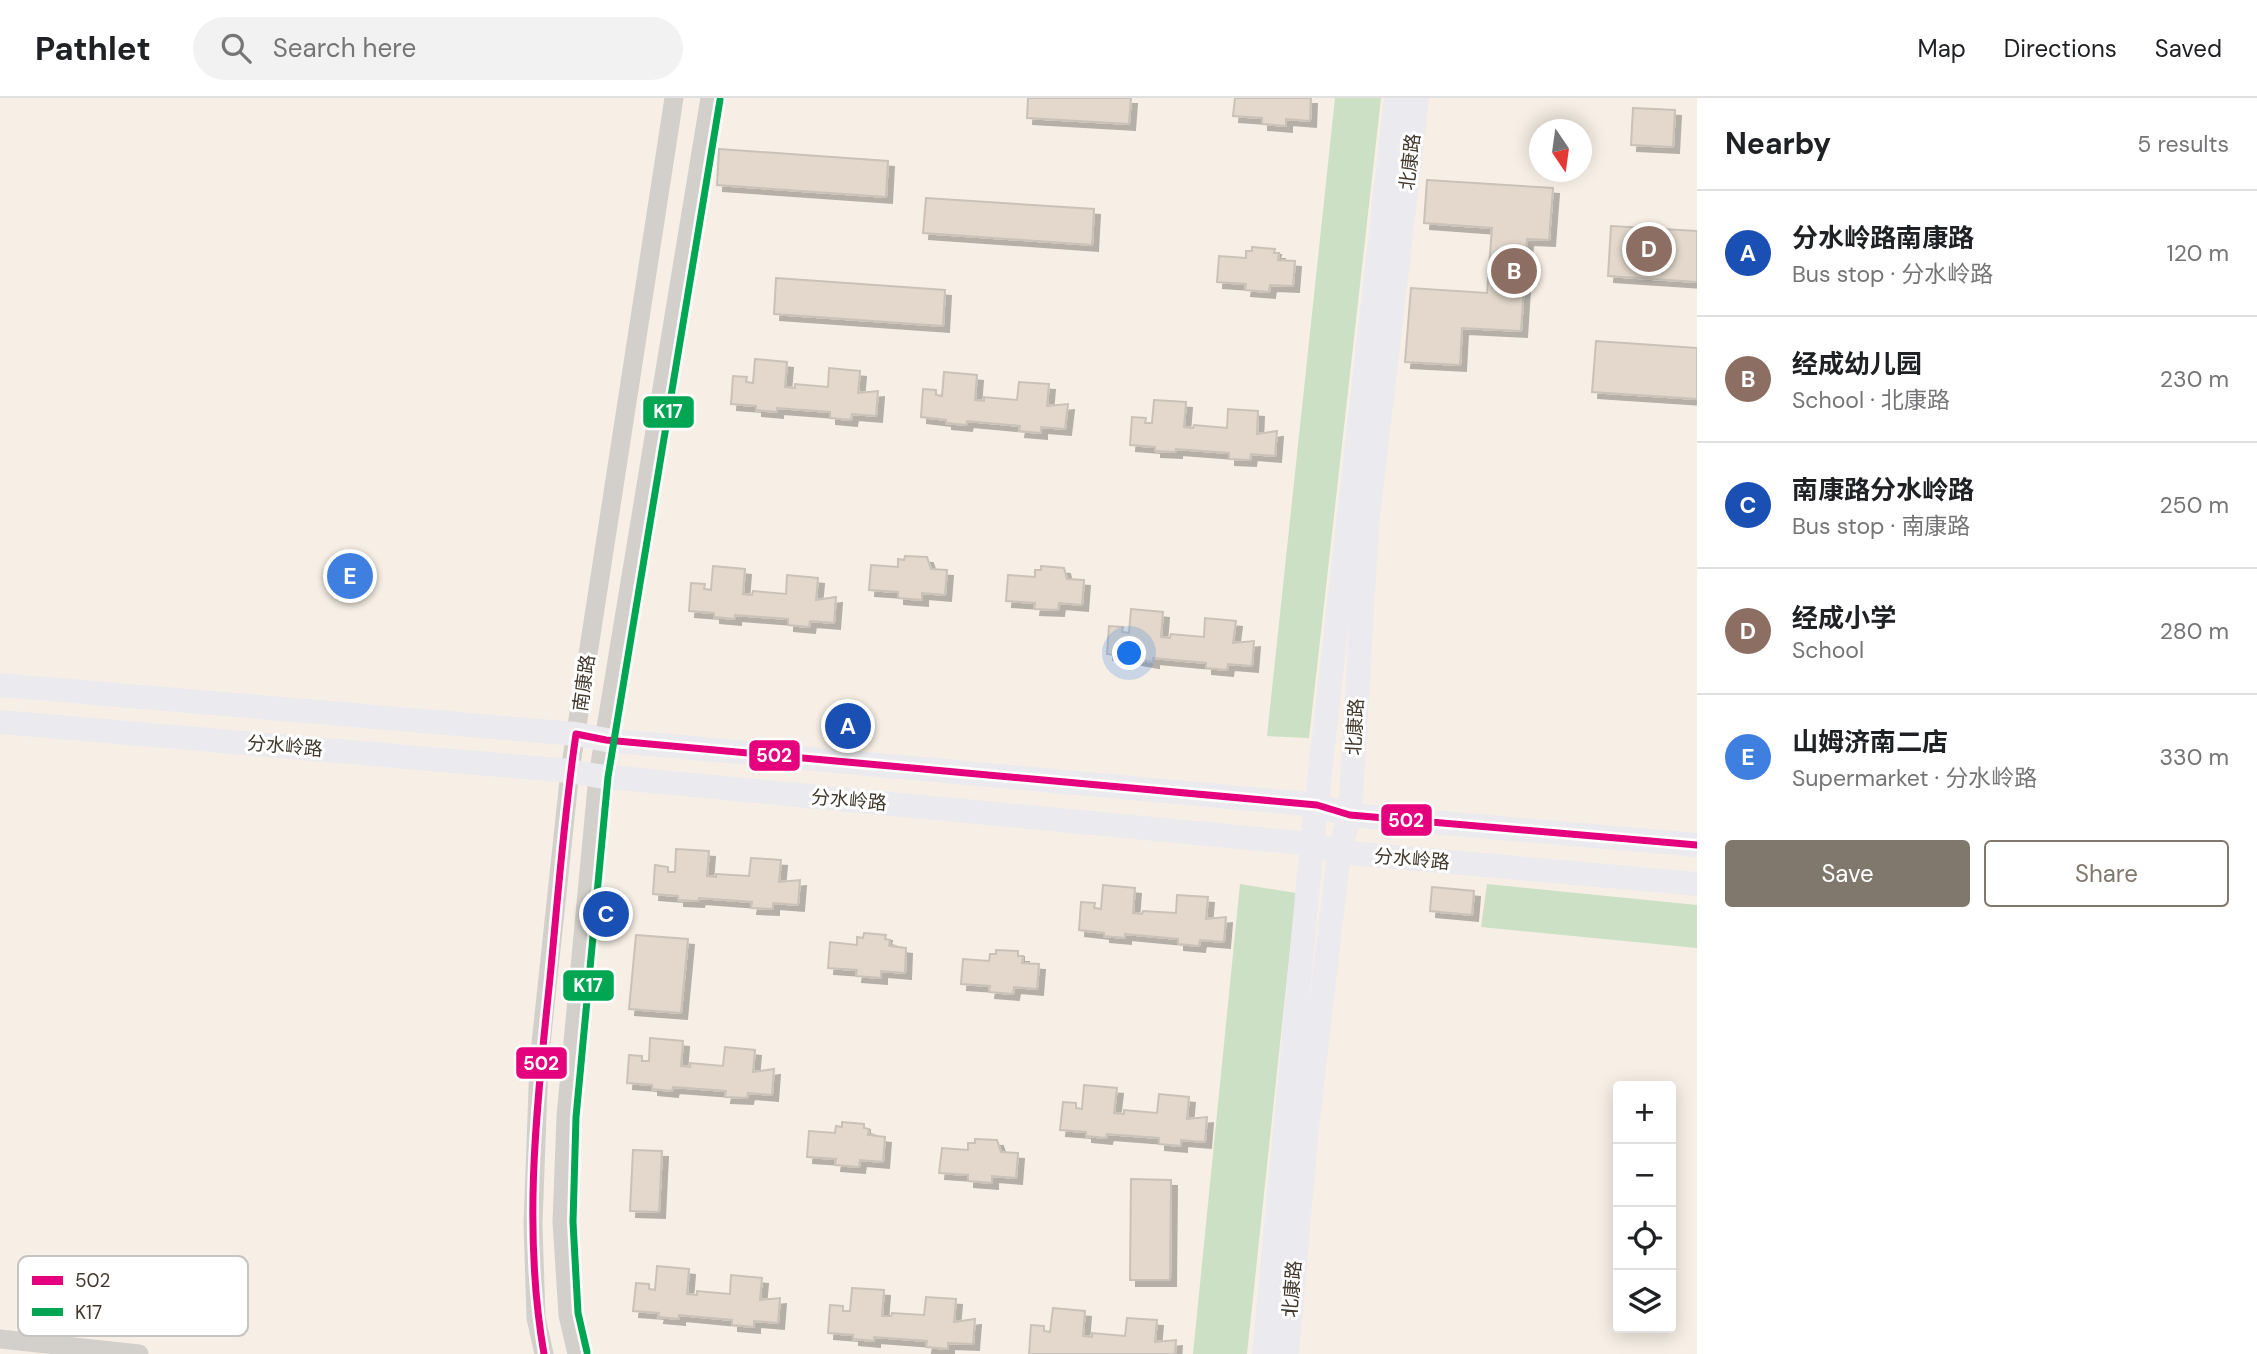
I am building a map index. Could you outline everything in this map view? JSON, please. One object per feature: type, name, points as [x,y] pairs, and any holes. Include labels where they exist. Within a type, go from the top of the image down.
[{"type":"main road","name":"北康路","points":[[1264,1354],[1312,844],[1396,98]]},
{"type":"main road","name":"北康路","points":[[1287,1354],[1307,1127],[1339,852],[1350,815],[1367,525],[1417,98]]},
{"type":"main road","name":"分水岭路","points":[[0,685],[576,734],[606,740],[1317,805],[1350,815],[1697,845]]},
{"type":"main road","name":"分水岭路","points":[[0,722],[570,771],[598,776],[1312,844],[1339,852],[1697,884]]},
{"type":"street","name":"南康路","points":[[544,1354],[536,1318],[533,1224],[539,1076],[570,771],[674,98]]},
{"type":"street","name":"南康路","points":[[577,1354],[568,1315],[562,1223],[566,1116],[598,776],[710,98]]},
{"type":"street","points":[[0,1339],[138,1354]]},
{"type":"green space","points":[[1335,98],[1381,98],[1309,738],[1267,736]]},
{"type":"green space","points":[[1240,884],[1296,893],[1247,1354],[1193,1354]]},
{"type":"green space","points":[[1487,884],[1697,905],[1697,948],[1481,927]]},
{"type":"building","points":[[1028,98],[1131,98],[1129,124],[1027,118]]},
{"type":"building","points":[[1235,98],[1311,98],[1310,121],[1286,119],[1286,126],[1262,124],[1262,118],[1233,116]]},
{"type":"building","points":[[1633,108],[1675,110],[1673,147],[1631,145]]},
{"type":"building","points":[[719,149],[888,161],[886,197],[717,185]]},
{"type":"building","points":[[1427,180],[1553,188],[1549,240],[1527,239],[1521,331],[1462,328],[1460,365],[1405,362],[1411,288],[1487,293],[1492,228],[1424,223]]},
{"type":"building","points":[[926,198],[1094,209],[1092,245],[923,233]]},
{"type":"building","points":[[1611,226],[1697,231],[1697,282],[1608,276]]},
{"type":"building","points":[[1252,247],[1275,249],[1274,253],[1279,253],[1278,260],[1295,261],[1293,286],[1270,285],[1269,292],[1245,290],[1246,284],[1217,282],[1219,256],[1246,258],[1246,251],[1252,251]]},
{"type":"building","points":[[776,278],[945,290],[943,326],[774,314]]},
{"type":"building","points":[[1596,341],[1697,348],[1697,399],[1592,392]]},
{"type":"building","points":[[755,359],[787,362],[785,387],[795,388],[795,384],[828,387],[829,368],[860,371],[858,393],[878,391],[876,416],[852,414],[851,420],[830,418],[830,412],[777,408],[777,412],[756,410],[756,406],[731,404],[733,376],[747,377],[746,382],[753,383]]},
{"type":"building","points":[[944,372],[977,375],[975,400],[984,401],[984,397],[1017,400],[1019,382],[1049,384],[1047,406],[1068,404],[1065,429],[1041,427],[1041,433],[1019,431],[1020,426],[967,421],[966,425],[921,417],[923,389],[936,390],[936,395],[942,396]]},
{"type":"building","points":[[1154,400],[1186,402],[1184,427],[1193,428],[1194,425],[1227,428],[1228,409],[1258,411],[1257,434],[1277,431],[1275,456],[1251,454],[1250,460],[1229,459],[1229,453],[1176,449],[1176,452],[1155,451],[1155,447],[1130,445],[1132,417],[1146,418],[1145,423],[1152,423]]},
{"type":"building","points":[[905,556],[927,557],[931,569],[947,570],[945,595],[922,593],[922,600],[898,598],[898,592],[869,590],[871,565],[898,567],[898,559],[904,560]]},
{"type":"building","points":[[713,566],[745,569],[743,594],[752,595],[753,591],[786,594],[787,575],[818,578],[816,600],[836,597],[834,623],[810,621],[809,627],[788,625],[788,619],[735,615],[735,619],[714,617],[714,613],[689,611],[691,583],[705,584],[704,589],[711,590]]},
{"type":"building","points":[[1041,566],[1064,568],[1067,579],[1084,580],[1082,605],[1059,603],[1058,610],[1034,609],[1035,603],[1006,601],[1008,575],[1035,577],[1035,570],[1041,570]]},
{"type":"building","points":[[1131,609],[1163,612],[1161,637],[1170,638],[1171,634],[1204,637],[1205,618],[1236,621],[1233,643],[1254,641],[1252,666],[1228,664],[1227,670],[1206,668],[1206,663],[1153,658],[1153,662],[1107,654],[1109,626],[1123,627],[1122,632],[1129,633]]},
{"type":"building","points":[[676,849],[709,851],[707,876],[716,877],[716,874],[749,876],[751,858],[781,860],[779,882],[800,880],[798,905],[773,903],[773,909],[751,908],[752,902],[699,898],[698,901],[678,900],[678,896],[653,894],[655,865],[668,867],[668,872],[675,872]]},
{"type":"building","points":[[1103,885],[1135,888],[1133,913],[1176,913],[1177,895],[1208,897],[1206,919],[1226,917],[1224,942],[1200,940],[1199,946],[1178,944],[1178,939],[1125,934],[1125,938],[1079,930],[1081,902],[1095,903],[1094,908],[1101,909]]},
{"type":"building","points":[[1432,887],[1474,891],[1472,915],[1430,911]]},
{"type":"building","points":[[864,933],[886,935],[885,939],[890,940],[889,946],[906,948],[905,973],[881,971],[881,978],[856,976],[857,970],[828,968],[830,942],[857,945],[857,937],[863,938]]},
{"type":"building","points":[[636,935],[688,939],[681,1013],[629,1009]]},
{"type":"building","points":[[996,950],[1018,951],[1018,956],[1023,956],[1022,963],[1039,964],[1037,989],[1014,987],[1013,994],[989,992],[990,986],[961,984],[963,959],[989,961],[990,954],[996,954]]},
{"type":"building","points":[[650,1038],[683,1041],[681,1066],[690,1067],[690,1063],[723,1066],[725,1047],[755,1050],[753,1072],[774,1069],[772,1095],[748,1093],[747,1098],[725,1097],[726,1091],[673,1087],[672,1091],[652,1089],[652,1085],[627,1083],[629,1055],[642,1056],[642,1061],[649,1061]]},
{"type":"building","points":[[1084,1085],[1117,1088],[1114,1113],[1124,1114],[1124,1110],[1157,1113],[1159,1094],[1189,1097],[1187,1119],[1207,1117],[1205,1142],[1181,1140],[1181,1146],[1159,1144],[1159,1138],[1107,1134],[1106,1138],[1086,1136],[1086,1132],[1060,1130],[1063,1102],[1076,1103],[1076,1108],[1082,1109]]},
{"type":"building","points":[[842,1122],[864,1124],[864,1128],[869,1129],[868,1135],[885,1137],[883,1162],[860,1160],[859,1167],[835,1165],[836,1159],[807,1157],[809,1131],[835,1133],[836,1126],[842,1127]]},
{"type":"building","points":[[975,1139],[997,1140],[1001,1152],[1018,1153],[1016,1178],[992,1176],[992,1183],[968,1181],[968,1175],[939,1173],[942,1148],[968,1150],[968,1143],[975,1143]]},
{"type":"building","points":[[633,1150],[662,1151],[659,1212],[630,1211]]},
{"type":"building","points":[[1131,1179],[1171,1180],[1170,1280],[1130,1280]]},
{"type":"building","points":[[657,1266],[689,1269],[687,1294],[697,1295],[697,1291],[730,1294],[731,1275],[762,1278],[760,1300],[780,1298],[778,1323],[754,1321],[754,1327],[732,1325],[732,1320],[679,1315],[679,1319],[658,1317],[659,1313],[633,1311],[636,1283],[649,1284],[649,1289],[655,1290]]},
{"type":"building","points":[[852,1288],[884,1290],[882,1316],[891,1316],[892,1313],[924,1315],[926,1297],[956,1299],[954,1322],[975,1319],[973,1344],[948,1343],[948,1349],[926,1347],[927,1341],[874,1337],[874,1341],[853,1339],[853,1335],[828,1333],[830,1305],[843,1306],[843,1311],[850,1311]]},
{"type":"building","points":[[1053,1308],[1085,1311],[1083,1336],[1092,1337],[1092,1333],[1125,1336],[1127,1318],[1157,1320],[1155,1342],[1176,1340],[1175,1354],[1029,1354],[1031,1325],[1044,1326],[1044,1331],[1050,1332]]},
{"type":"transit line","name":"K17","points":[[587,1352],[578,1313],[573,1222],[576,1117],[608,777],[720,100]]},
{"type":"transit line","name":"502","points":[[544,1354],[534,1260],[534,1166],[540,1072],[576,734],[606,740],[1317,805],[1350,815],[1697,845]]},
{"type":"place","name":"经成小学","points":[[1649,249]]},
{"type":"place","name":"经成幼儿园","points":[[1514,271]]},
{"type":"place","name":"山姆济南二店","points":[[350,576]]},
{"type":"place","name":"分水岭路南康路","points":[[848,726]]},
{"type":"place","name":"南康路分水岭路","points":[[606,914]]}]
